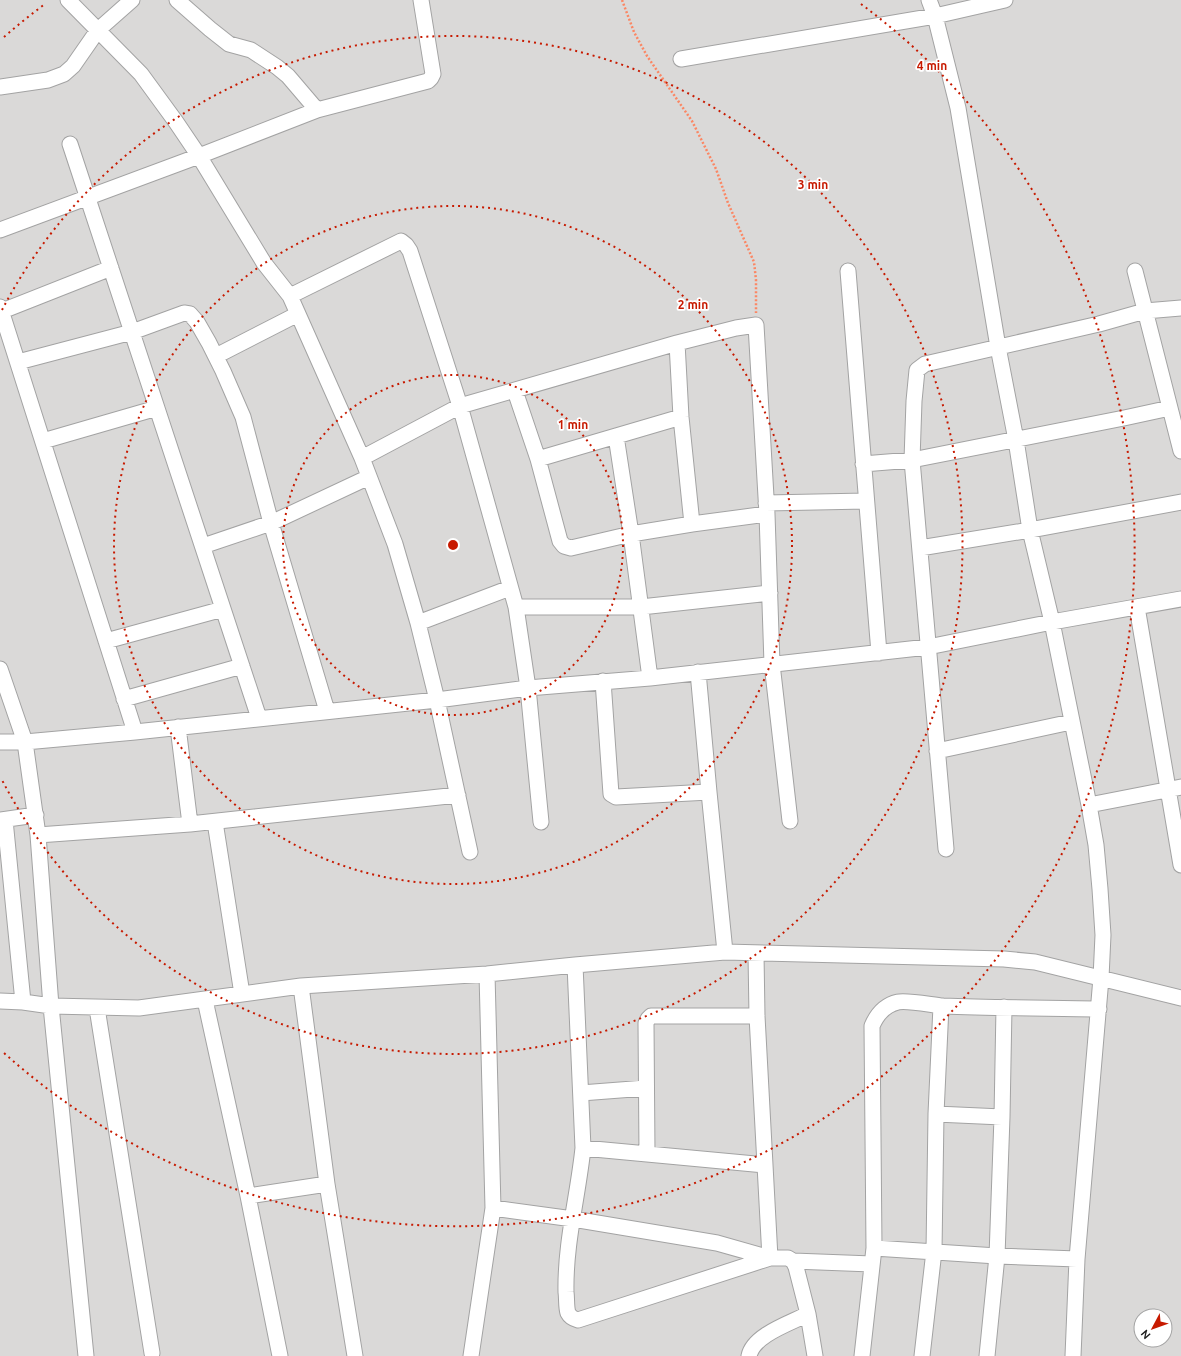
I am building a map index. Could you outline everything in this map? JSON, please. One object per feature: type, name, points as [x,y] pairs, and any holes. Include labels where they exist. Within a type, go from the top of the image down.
[{"type":"street","points":[[68,0],[141,74],[199,156],[264,263],[290,296],[362,458],[395,544],[418,624],[437,700],[470,852]]},
{"type":"street","points":[[0,87],[48,80],[64,74],[73,66],[98,30],[132,0]]},
{"type":"street","points":[[177,0],[229,44],[252,50],[278,67],[288,76],[317,110]]},
{"type":"street","points":[[0,230],[199,156],[317,110],[428,81],[433,74],[421,0]]},
{"type":"street","points":[[929,0],[935,16],[958,108],[998,347],[1016,440],[1030,530],[1052,622],[1096,845],[1103,935],[1099,1009],[1077,1259],[1073,1356]]},
{"type":"street","points":[[681,59],[935,16],[1005,0]]},
{"type":"street","points":[[70,144],[259,718]]},
{"type":"street","points":[[290,296],[401,242],[404,243],[410,251],[460,406],[516,608],[528,688],[541,822]]},
{"type":"street","points":[[111,268],[1,309],[135,732]]},
{"type":"street","points":[[848,271],[879,653]]},
{"type":"street","points":[[1135,271],[1181,451]]},
{"type":"street","points":[[946,849],[912,460],[914,401],[918,370],[925,364],[1098,324],[1145,311],[1181,308]]},
{"type":"street","points":[[18,362],[132,332],[184,313],[190,314],[197,322],[216,356],[243,417],[271,523],[327,711]]},
{"type":"street","points":[[216,356],[298,314]]},
{"type":"street","points":[[362,458],[460,406],[677,343],[736,328],[756,325],[767,509],[772,664],[790,821]]},
{"type":"street","points":[[677,343],[681,417],[692,524]]},
{"type":"street","points":[[515,391],[538,459],[560,541],[564,546],[571,548],[632,534],[767,509],[866,502]]},
{"type":"street","points":[[43,441],[157,408]]},
{"type":"street","points":[[863,464],[912,460],[1170,408]]},
{"type":"street","points":[[538,459],[681,417]]},
{"type":"street","points":[[616,436],[632,534],[650,678]]},
{"type":"street","points":[[203,546],[271,523],[369,478]]},
{"type":"street","points":[[920,548],[1030,530],[1181,502]]},
{"type":"street","points":[[418,624],[510,588]]},
{"type":"street","points":[[516,608],[641,607],[770,593]]},
{"type":"street","points":[[0,742],[25,742],[135,732],[437,700],[528,688],[650,678],[879,653],[928,647],[1052,622],[1181,599]]},
{"type":"street","points":[[1137,607],[1175,788],[1181,865]]},
{"type":"street","points":[[106,641],[223,608]]},
{"type":"street","points":[[124,698],[242,666]]},
{"type":"street","points":[[0,669],[25,742],[36,815],[51,1006],[86,1356]]},
{"type":"street","points":[[698,672],[725,952]]},
{"type":"street","points":[[603,681],[611,794],[616,797],[709,792]]},
{"type":"street","points":[[937,751],[1071,722]]},
{"type":"street","points":[[178,727],[190,824]]},
{"type":"street","points":[[1089,805],[1175,788]]},
{"type":"street","points":[[38,835],[215,822],[458,795]]},
{"type":"street","points":[[23,1002],[3,820],[36,815]]},
{"type":"street","points":[[215,822],[242,994]]},
{"type":"street","points":[[0,1000],[51,1006],[139,1008],[301,986],[487,974],[725,952],[756,954],[1004,959],[1035,962],[1181,998]]},
{"type":"street","points":[[756,954],[757,1016],[770,1258]]},
{"type":"street","points":[[575,965],[583,1148],[567,1252],[567,1306],[570,1315],[578,1320],[770,1258]]},
{"type":"street","points":[[471,1356],[493,1208],[487,974]]},
{"type":"street","points":[[301,986],[327,1184],[355,1356]]},
{"type":"street","points":[[205,1000],[248,1196],[280,1356]]},
{"type":"street","points":[[862,1356],[874,1248],[872,1026],[882,1010],[888,1005],[899,1002],[941,1006],[1099,1009]]},
{"type":"street","points":[[922,1356],[934,1252],[936,1114],[941,1006]]},
{"type":"street","points":[[987,1356],[998,1256],[1004,1007]]},
{"type":"street","points":[[97,1008],[152,1353]]},
{"type":"street","points":[[647,1154],[646,1023],[650,1017],[757,1016]]},
{"type":"street","points":[[581,1093],[646,1088]]},
{"type":"street","points":[[936,1114],[1002,1117]]},
{"type":"street","points":[[583,1148],[766,1165]]},
{"type":"street","points":[[248,1196],[327,1184]]},
{"type":"street","points":[[493,1208],[573,1219],[717,1243],[770,1258],[788,1258],[793,1261],[872,1264]]},
{"type":"street","points":[[874,1248],[998,1256],[1077,1259]]},
{"type":"street","points":[[793,1261],[796,1267],[808,1314],[815,1356]]},
{"type":"street","points":[[749,1356],[755,1343],[763,1337],[808,1314]]},
{"type":"path","points":[[622,0],[634,32],[647,56],[692,121],[716,169],[728,203],[754,262],[756,280],[756,325]]},
{"type":"shaded area","points":[[0,0],[1181,0],[1181,1356],[0,1356]]}]
